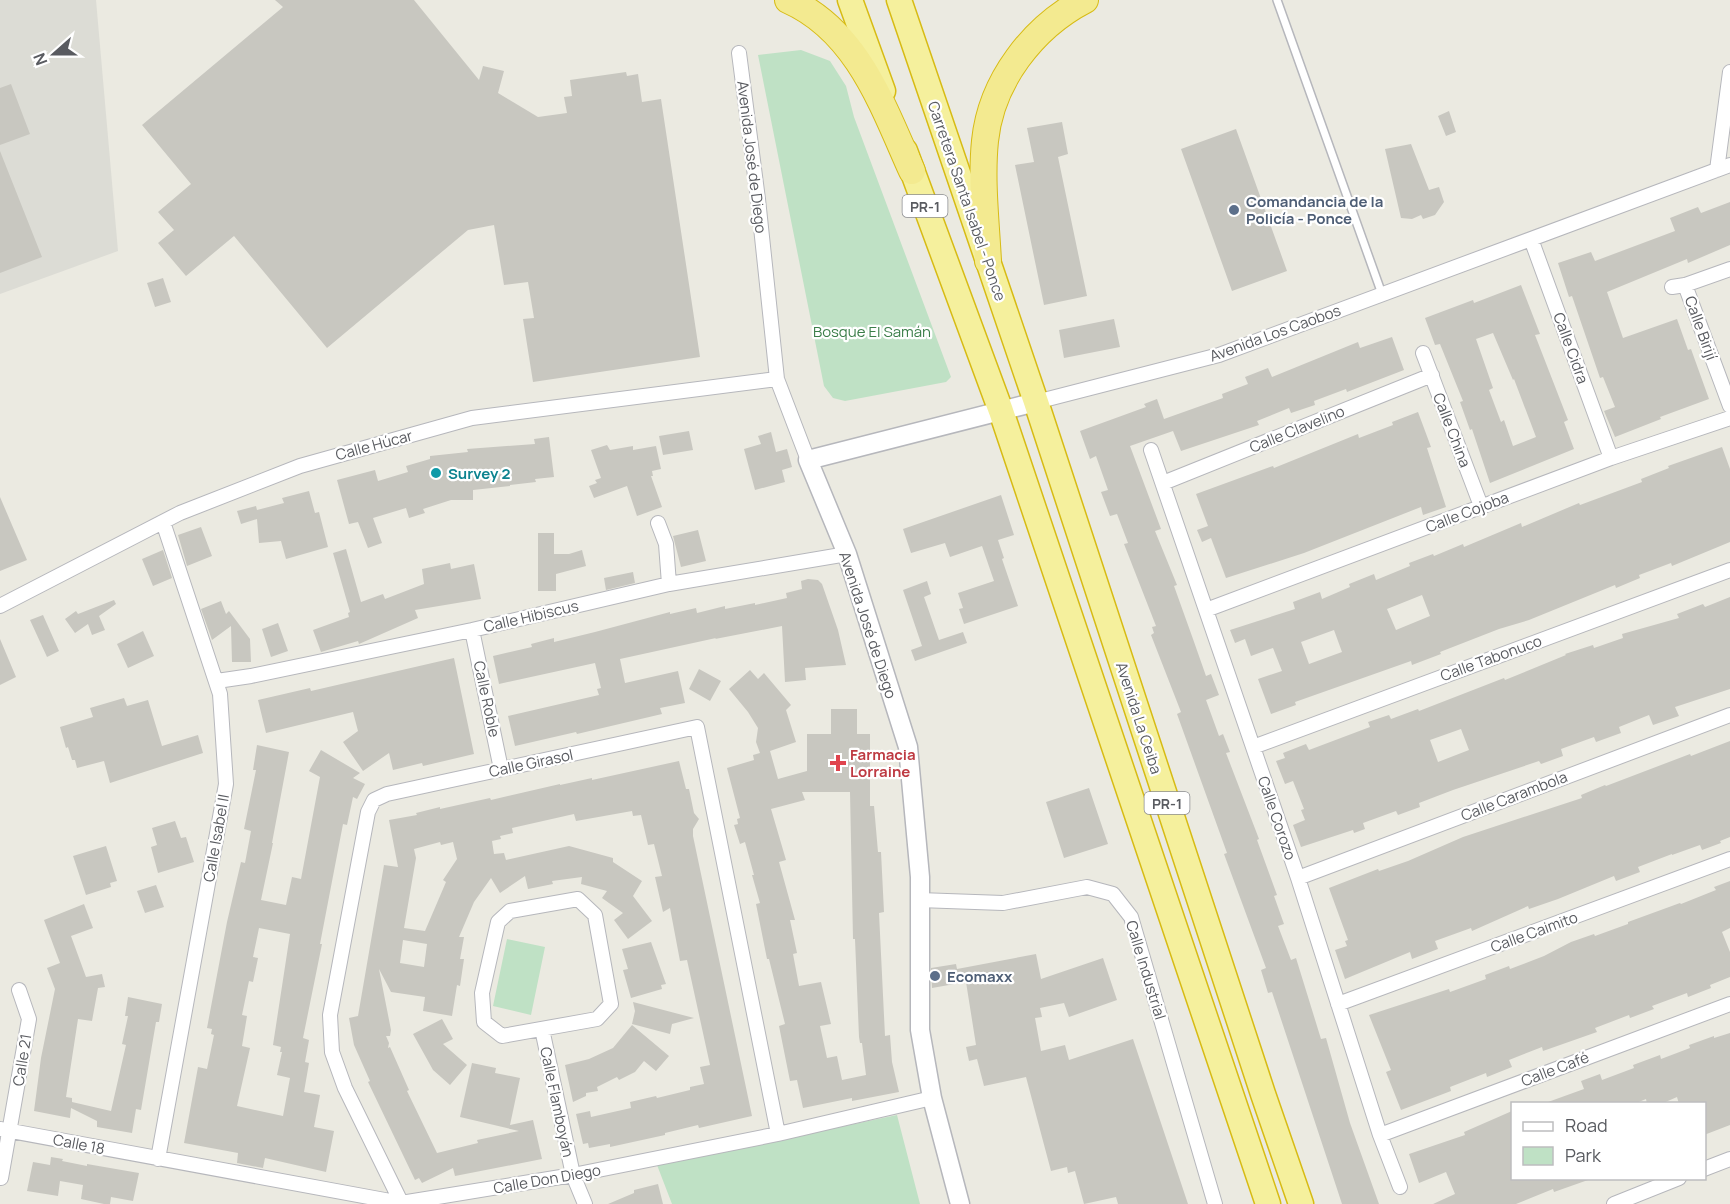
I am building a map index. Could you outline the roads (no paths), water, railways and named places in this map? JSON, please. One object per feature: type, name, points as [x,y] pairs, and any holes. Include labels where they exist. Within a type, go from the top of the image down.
[{"type":"highway","points":[[788,0],[800,5],[825,24],[848,46],[868,75],[912,171]]},
{"type":"highway","name":"PR-1","points":[[850,0],[1001,411],[1268,1204]]},
{"type":"highway","name":"Carretera Santa Isabel - Ponce","points":[[899,0],[1036,402]]},
{"type":"highway","points":[[988,261],[985,140],[994,102],[1008,73],[1025,49],[1048,24],[1085,0]]},
{"type":"highway","name":"Avenida La Ceiba","points":[[1036,402],[1301,1204]]},
{"type":"street","name":"Avenida José de Diego","points":[[739,53],[758,199],[777,379],[847,554],[908,747],[920,878],[920,1030],[932,1098],[960,1204]]},
{"type":"street","points":[[1724,168],[1730,72]]},
{"type":"street","name":"Avenida Los Caobos","points":[[808,460],[1219,355],[1724,168]]},
{"type":"street","name":"Calle Cidra","points":[[1531,239],[1611,458]]},
{"type":"street","name":"Calle Birijí","points":[[1730,269],[1678,286],[1730,406]]},
{"type":"street","name":"Calle China","points":[[1423,353],[1481,506]]},
{"type":"street","name":"Calle Clavelino","points":[[1163,483],[1432,375]]},
{"type":"street","name":"Calle Húcar","points":[[0,606],[180,513],[300,466],[472,418],[777,379]]},
{"type":"street","name":"Calle Cojoba","points":[[1206,610],[1611,458],[1730,418]]},
{"type":"street","name":"Calle Corozo","points":[[1151,450],[1298,878],[1380,1135],[1400,1187]]},
{"type":"street","name":"Calle Isabel II","points":[[158,1159],[226,784],[220,694],[217,681],[163,522]]},
{"type":"street","points":[[658,523],[666,544],[669,584]]},
{"type":"street","name":"Calle Hibiscus","points":[[217,681],[472,630],[669,584],[847,554]]},
{"type":"street","name":"Calle Tabonuco","points":[[1253,747],[1730,570]]},
{"type":"street","name":"Calle Roble","points":[[472,630],[501,769]]},
{"type":"street","name":"Calle Carambola","points":[[1298,878],[1730,715]]},
{"type":"street","name":"Calle Girasol","points":[[402,1203],[345,1088],[332,1052],[330,1015],[368,812],[374,800],[387,794],[698,727],[778,1134]]},
{"type":"street","name":"Calle Caimito","points":[[1338,1004],[1730,859]]},
{"type":"street","name":"Calle Industrial","points":[[920,900],[1003,903],[1087,887],[1113,894],[1131,917],[1215,1204]]},
{"type":"street","name":"Calle Flamboyán","points":[[578,899],[595,915],[611,1004],[597,1019],[542,1029],[502,1036],[484,1022],[482,993],[498,922],[510,911],[578,899]]},
{"type":"street","name":"Calle 21","points":[[1,1178],[5,1129],[29,1019],[19,990]]},
{"type":"street","name":"Calle Café","points":[[1380,1135],[1730,1004]]},
{"type":"street","name":"Calle Flamboyán","points":[[542,1029],[573,1175],[585,1204]]},
{"type":"street","name":"Calle Don Diego","points":[[158,1159],[402,1203],[573,1175],[778,1134],[932,1098]]},
{"type":"street","name":"Calle 18","points":[[5,1129],[158,1159]]},
{"type":"street","points":[[1706,1167],[1730,1159]]},
{"type":"street","points":[[1614,1204],[1676,1180]]},
{"type":"lane","points":[[1277,0],[1382,294]]},
{"type":"place","name":"Comandancia de la Policía - Ponce","points":[[1234,210]]},
{"type":"place","name":"Survey 2","points":[[436,473]]},
{"type":"place","name":"Farmacia Lorraine","points":[[838,763]]},
{"type":"place","name":"Ecomaxx","points":[[935,976]]},
{"type":"park label","name":"Bosque El Samán","points":[[872,331]]}]
